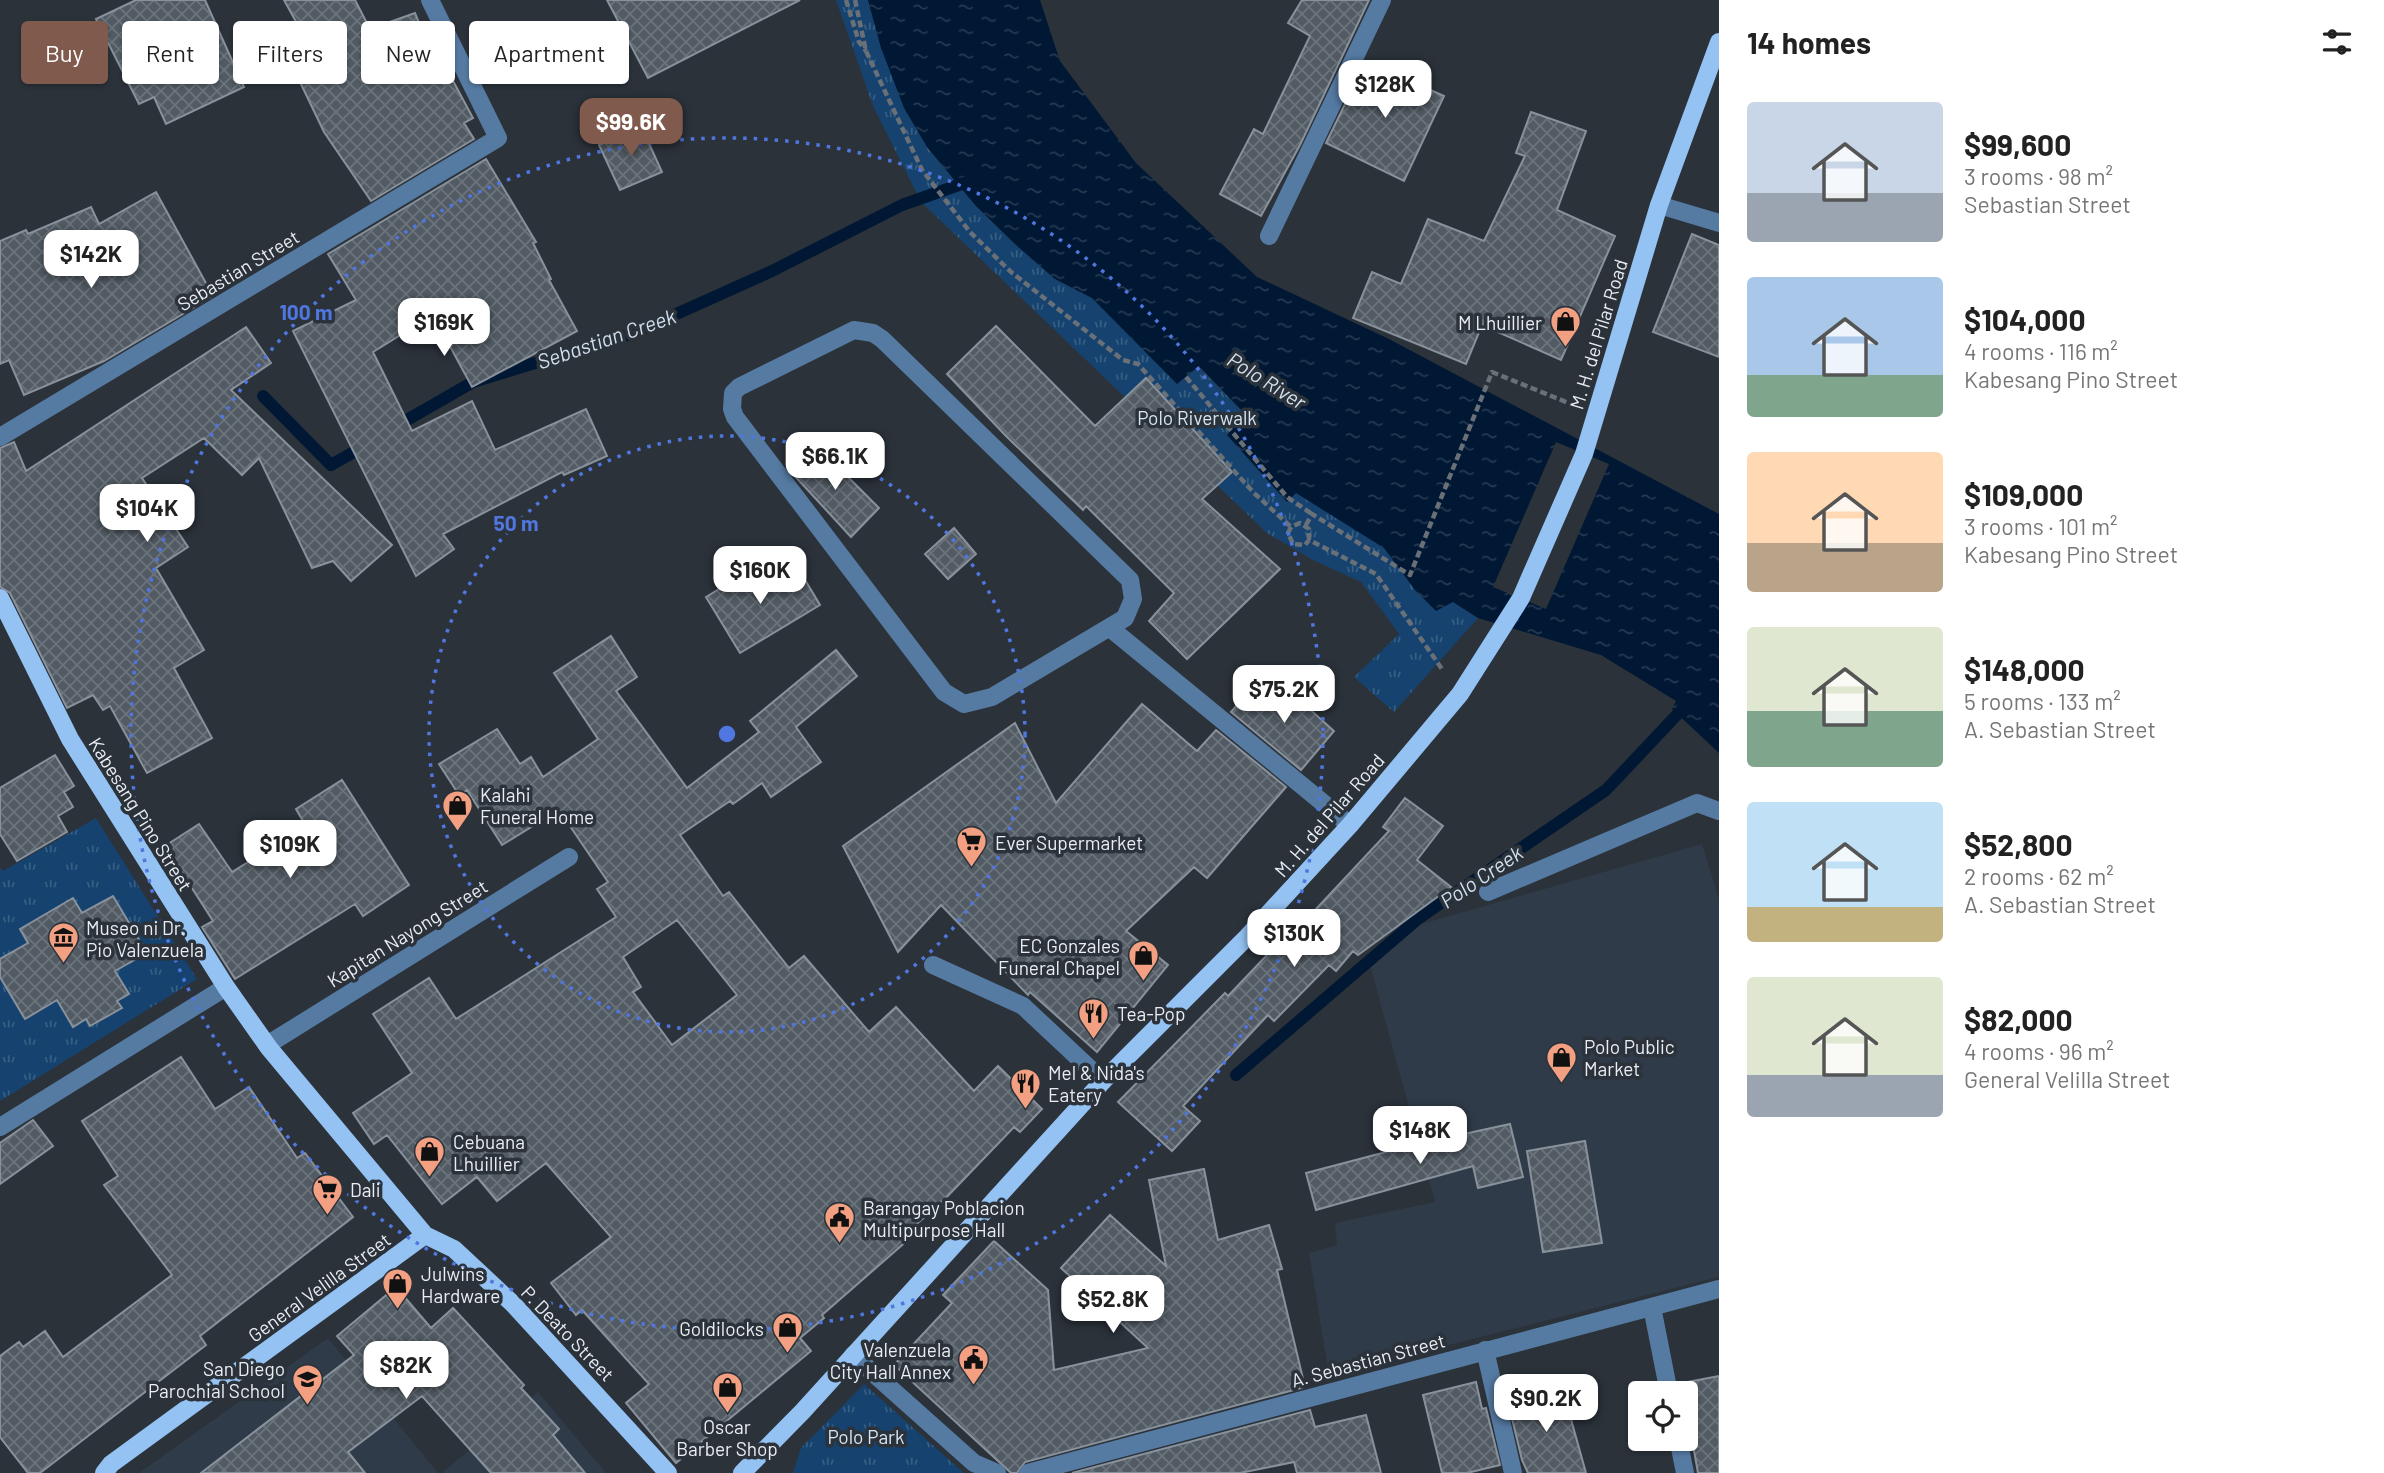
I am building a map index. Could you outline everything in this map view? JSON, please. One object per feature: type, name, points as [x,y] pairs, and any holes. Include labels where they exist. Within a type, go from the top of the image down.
[{"type":"main road","name":"M. H. del Pilar Road","points":[[742,1473],[1103,1081],[1247,937],[1350,825],[1460,694],[1521,598],[1584,453],[1659,205],[1719,41]]},
{"type":"main road","name":"Kabesang Pino Street","points":[[0,598],[70,739],[226,987],[267,1045],[425,1235]]},
{"type":"main road","name":"General Velilla Street","points":[[104,1473],[111,1464],[425,1235]]},
{"type":"main road","name":"P. Deato Street","points":[[425,1235],[454,1248],[513,1304],[668,1473]]},
{"type":"street","name":"Sebastian Street","points":[[0,437],[498,138],[430,0]]},
{"type":"street","points":[[1269,236],[1382,0]]},
{"type":"street","points":[[1659,205],[1719,223]]},
{"type":"street","points":[[864,330],[873,333],[1130,580],[1133,599],[1130,610],[1110,628],[992,697],[964,704],[953,700],[735,417],[732,409],[733,393],[845,333],[864,330]]},
{"type":"street","points":[[1110,628],[1350,825]]},
{"type":"street","points":[[1488,892],[1697,803],[1719,811]]},
{"type":"street","name":"Kapitan Nayong Street","points":[[267,1045],[569,857]]},
{"type":"street","points":[[933,965],[1023,1006],[1103,1081]]},
{"type":"street","points":[[0,1127],[226,987]]},
{"type":"street","name":"A. Sebastian Street","points":[[1028,1473],[1719,1289]]},
{"type":"street","points":[[1652,1307],[1667,1381]]},
{"type":"street","points":[[1485,1350],[1513,1473]]},
{"type":"street","points":[[853,1355],[974,1463],[997,1473]]},
{"type":"street","points":[[1681,1451],[1685,1473]]},
{"type":"path","points":[[846,0],[859,42],[866,51],[922,170],[961,221],[1011,272],[1123,360],[1138,364],[1253,492],[1291,527]]},
{"type":"path","points":[[855,0],[866,51]]},
{"type":"path","points":[[1186,377],[1287,497],[1410,575],[1492,372],[1596,415]]},
{"type":"path","points":[[1306,525],[1312,514]]},
{"type":"path","points":[[1291,527],[1306,525]]},
{"type":"path","points":[[1291,527],[1288,539],[1293,544],[1305,545],[1310,540],[1310,529],[1306,525]]},
{"type":"path","points":[[1310,540],[1376,574],[1460,694]]},
{"type":"shaded area","name":"Polo Public Market","points":[[1702,844],[1719,899],[1719,1277],[1329,1375],[1309,1253],[1337,1245],[1335,1223],[1435,1202],[1370,965],[1418,925]]},
{"type":"shaded area","name":"San Diego Parochial School","points":[[328,1338],[438,1473],[139,1473]]},
{"type":"shaded area","points":[[538,1392],[606,1473],[442,1473]]},
{"type":"green space","name":"Polo Riverwalk","points":[[836,0],[868,0],[881,48],[927,147],[976,206],[1015,244],[1055,279],[1092,298],[1177,383],[1198,366],[1245,414],[1296,493],[1384,547],[1453,602],[1478,618],[1394,712],[1354,677],[1399,634],[1361,582],[1313,560],[1267,533],[921,202],[873,106]]},
{"type":"green space","name":"Museo ni Dr. Pio Valenzuela","points":[[96,818],[197,979],[0,1101],[0,867],[3,871]]},
{"type":"green space","name":"Polo Park","points":[[864,1384],[964,1473],[793,1473],[801,1448]]},
{"type":"water","name":"Polo River","points":[[868,0],[1040,0],[1060,61],[1136,163],[1257,277],[1389,339],[1719,514],[1719,753],[1672,709],[1676,701],[1601,655],[1478,618],[1453,602],[1436,611],[1415,590],[1384,548],[1296,493],[1287,502],[1227,435],[1245,414],[1199,366],[1177,384],[1092,298],[1055,279],[976,206],[927,147],[904,108],[881,48]]},
{"type":"pier","points":[[1556,442],[1609,464],[1546,609],[1493,587]]},
{"type":"building","points":[[136,0],[205,0],[214,21],[122,21],[122,70],[108,43],[108,21],[96,19]]},
{"type":"building","points":[[284,0],[355,0],[366,21],[361,21],[361,84],[455,84],[473,118],[464,123],[474,139],[371,201],[324,132],[301,84],[347,84],[347,21],[296,21]]},
{"type":"building","points":[[607,0],[800,0],[648,78],[629,42],[629,21],[618,21]]},
{"type":"building","points":[[1302,0],[1369,0],[1300,145],[1261,216],[1220,194],[1254,129],[1263,134],[1310,36],[1288,23]]},
{"type":"building","points":[[415,13],[418,21],[392,21]]},
{"type":"building","points":[[219,31],[233,62],[233,84],[243,84],[244,87],[166,124],[154,97],[139,104],[129,84],[219,84]]},
{"type":"building","points":[[1366,61],[1444,96],[1404,181],[1326,143]]},
{"type":"building","points":[[1531,112],[1586,131],[1557,210],[1615,236],[1561,360],[1482,325],[1466,364],[1353,318],[1372,272],[1401,284],[1428,219],[1484,241],[1525,156],[1516,153]]},
{"type":"building","points":[[641,126],[662,172],[620,190],[599,145]]},
{"type":"building","points":[[486,159],[536,242],[533,243],[551,279],[549,280],[577,331],[472,387],[433,315],[373,352],[412,431],[472,401],[495,450],[586,409],[607,456],[564,475],[562,472],[443,534],[454,549],[416,576],[293,331],[356,300],[328,254]]},
{"type":"building","points":[[156,192],[213,296],[104,361],[24,395],[9,360],[0,364],[0,241],[26,230],[28,234],[91,207],[99,224]]},
{"type":"building","points":[[1692,234],[1719,245],[1719,357],[1653,332]]},
{"type":"building","points":[[996,326],[1095,426],[1146,378],[1232,472],[1202,499],[1280,569],[1187,659],[1149,621],[1174,593],[1086,506],[1083,510],[1006,436],[947,374]]},
{"type":"building","points":[[246,327],[271,363],[231,390],[392,545],[351,581],[333,561],[312,568],[259,458],[242,475],[204,438],[142,478],[188,547],[156,568],[204,650],[174,668],[212,738],[147,773],[110,706],[103,710],[93,695],[67,708],[10,593],[0,587],[0,448],[14,442],[26,471]]},
{"type":"building","points":[[818,447],[879,508],[851,537],[792,473]]},
{"type":"building","points":[[954,528],[976,554],[948,579],[925,554]]},
{"type":"building","points":[[757,566],[780,585],[801,573],[820,605],[740,653],[706,597]]},
{"type":"building","points":[[611,636],[637,677],[616,691],[687,788],[759,732],[750,721],[836,650],[857,676],[796,727],[821,762],[771,797],[762,783],[733,804],[730,801],[680,835],[723,896],[729,892],[789,968],[804,956],[869,1032],[896,1007],[974,1091],[998,1066],[1042,1109],[1020,1132],[1014,1127],[942,1202],[904,1235],[908,1240],[822,1315],[824,1318],[800,1338],[811,1351],[676,1463],[626,1403],[649,1384],[582,1310],[576,1315],[551,1283],[611,1237],[546,1163],[497,1201],[477,1177],[442,1204],[387,1135],[374,1144],[353,1113],[412,1073],[373,1014],[429,978],[456,1019],[616,917],[597,889],[608,882],[559,810],[502,845],[467,790],[459,795],[439,764],[497,729],[520,764],[531,757],[543,777],[598,739],[554,673]],"holes":[[[677,920],[737,995],[672,1045],[633,992],[641,987],[623,957]]]},
{"type":"building","points":[[1256,684],[1285,708],[1295,696],[1334,731],[1301,770],[1231,712]]},
{"type":"building","points":[[1142,704],[1197,751],[1216,730],[1286,787],[1207,878],[1194,867],[1126,931],[1168,965],[1097,1052],[1030,992],[1028,995],[941,905],[898,952],[843,846],[1015,723],[1056,803]]},
{"type":"building","points":[[55,755],[74,786],[64,792],[73,807],[58,816],[67,832],[17,861],[0,834],[0,788]]},
{"type":"building","points":[[342,780],[409,885],[363,916],[355,904],[235,979],[202,927],[213,921],[165,846],[199,824],[232,872],[306,826],[296,809]]},
{"type":"building","points":[[1405,798],[1443,826],[1417,860],[1451,887],[1358,955],[1353,951],[1336,971],[1329,965],[1274,1021],[1268,1015],[1183,1106],[1200,1121],[1172,1151],[1118,1102],[1225,993],[1228,996],[1285,936],[1288,939],[1389,831],[1383,827]]},
{"type":"building","name":"Museo ni Dr. Pio Valenzuela","points":[[113,896],[147,953],[115,971],[129,994],[117,1001],[122,1008],[90,1026],[86,1019],[73,1027],[57,1000],[25,1019],[0,977],[0,959],[28,943],[20,929],[73,898],[82,913]]},
{"type":"building","points":[[181,1057],[215,1109],[249,1087],[297,1158],[305,1153],[353,1217],[200,1336],[206,1345],[40,1473],[28,1473],[0,1437],[0,1356],[19,1342],[23,1347],[45,1331],[63,1357],[172,1275],[104,1185],[118,1176],[82,1121]]},
{"type":"building","points":[[33,1120],[53,1146],[0,1184],[0,1143]]},
{"type":"building","points":[[1510,1124],[1523,1177],[1478,1188],[1473,1166],[1316,1210],[1306,1173],[1409,1146]]},
{"type":"building","points":[[1585,1141],[1602,1243],[1543,1252],[1527,1151]]},
{"type":"building","points":[[1204,1169],[1218,1240],[1269,1225],[1282,1269],[1277,1270],[1305,1387],[1025,1462],[1017,1473],[1011,1473],[894,1365],[952,1303],[943,1295],[994,1241],[1048,1290],[1054,1370],[1148,1348],[1061,1268],[1110,1215],[1166,1266],[1149,1180]]},
{"type":"building","points":[[396,1287],[431,1328],[453,1308],[524,1385],[521,1388],[559,1429],[553,1435],[585,1473],[491,1473],[422,1396],[348,1452],[365,1473],[201,1473],[354,1355],[337,1336]]},
{"type":"building","points":[[1719,1376],[1719,1473],[1698,1473],[1694,1451],[1698,1451],[1698,1381],[1693,1381]]},
{"type":"building","points":[[1476,1382],[1482,1409],[1486,1408],[1500,1465],[1467,1473],[1442,1473],[1423,1395]]},
{"type":"building","points":[[1562,1387],[1586,1473],[1528,1473],[1522,1460],[1508,1402]]},
{"type":"building","points":[[1310,1410],[1315,1427],[1366,1415],[1381,1473],[1297,1473],[1294,1462],[1240,1473],[1072,1473]]},
{"type":"waterway","name":"Sebastian Creek","points":[[393,428],[473,382],[634,333],[772,271],[902,205],[973,180]]},
{"type":"waterway","name":"Sebastian Creek","points":[[263,396],[331,465],[366,445]]},
{"type":"waterway","name":"Polo Creek","points":[[1236,1075],[1419,918],[1606,790],[1688,703]]},
{"type":"place","name":"M Lhuillier","points":[[1565,349]]},
{"type":"place","name":"Kalahi Funeral Home","points":[[457,832]]},
{"type":"place","name":"Ever Supermarket","points":[[972,869]]},
{"type":"place","name":"Museo ni Dr. Pio Valenzuela","points":[[63,965]]},
{"type":"place","name":"EC Gonzales Funeral Chapel","points":[[1143,983]]},
{"type":"place","name":"Tea-Pop","points":[[1094,1040]]},
{"type":"place","name":"Polo Public Market","points":[[1561,1084]]},
{"type":"place","name":"Mel & Nida's Eatery","points":[[1025,1110]]},
{"type":"place","name":"Cebuana Lhuillier","points":[[430,1179]]},
{"type":"place","name":"Dali","points":[[327,1216]]},
{"type":"place","name":"Barangay Poblacion Multipurpose Hall","points":[[840,1245]]},
{"type":"place","name":"Julwins Hardware","points":[[398,1311]]},
{"type":"place","name":"Goldilocks","points":[[787,1355]]},
{"type":"place","name":"Valenzuela City Hall Annex","points":[[974,1387]]},
{"type":"place","name":"San Diego Parochial School","points":[[308,1406]]},
{"type":"place","name":"Oscar Barber Shop","points":[[727,1414]]}]
